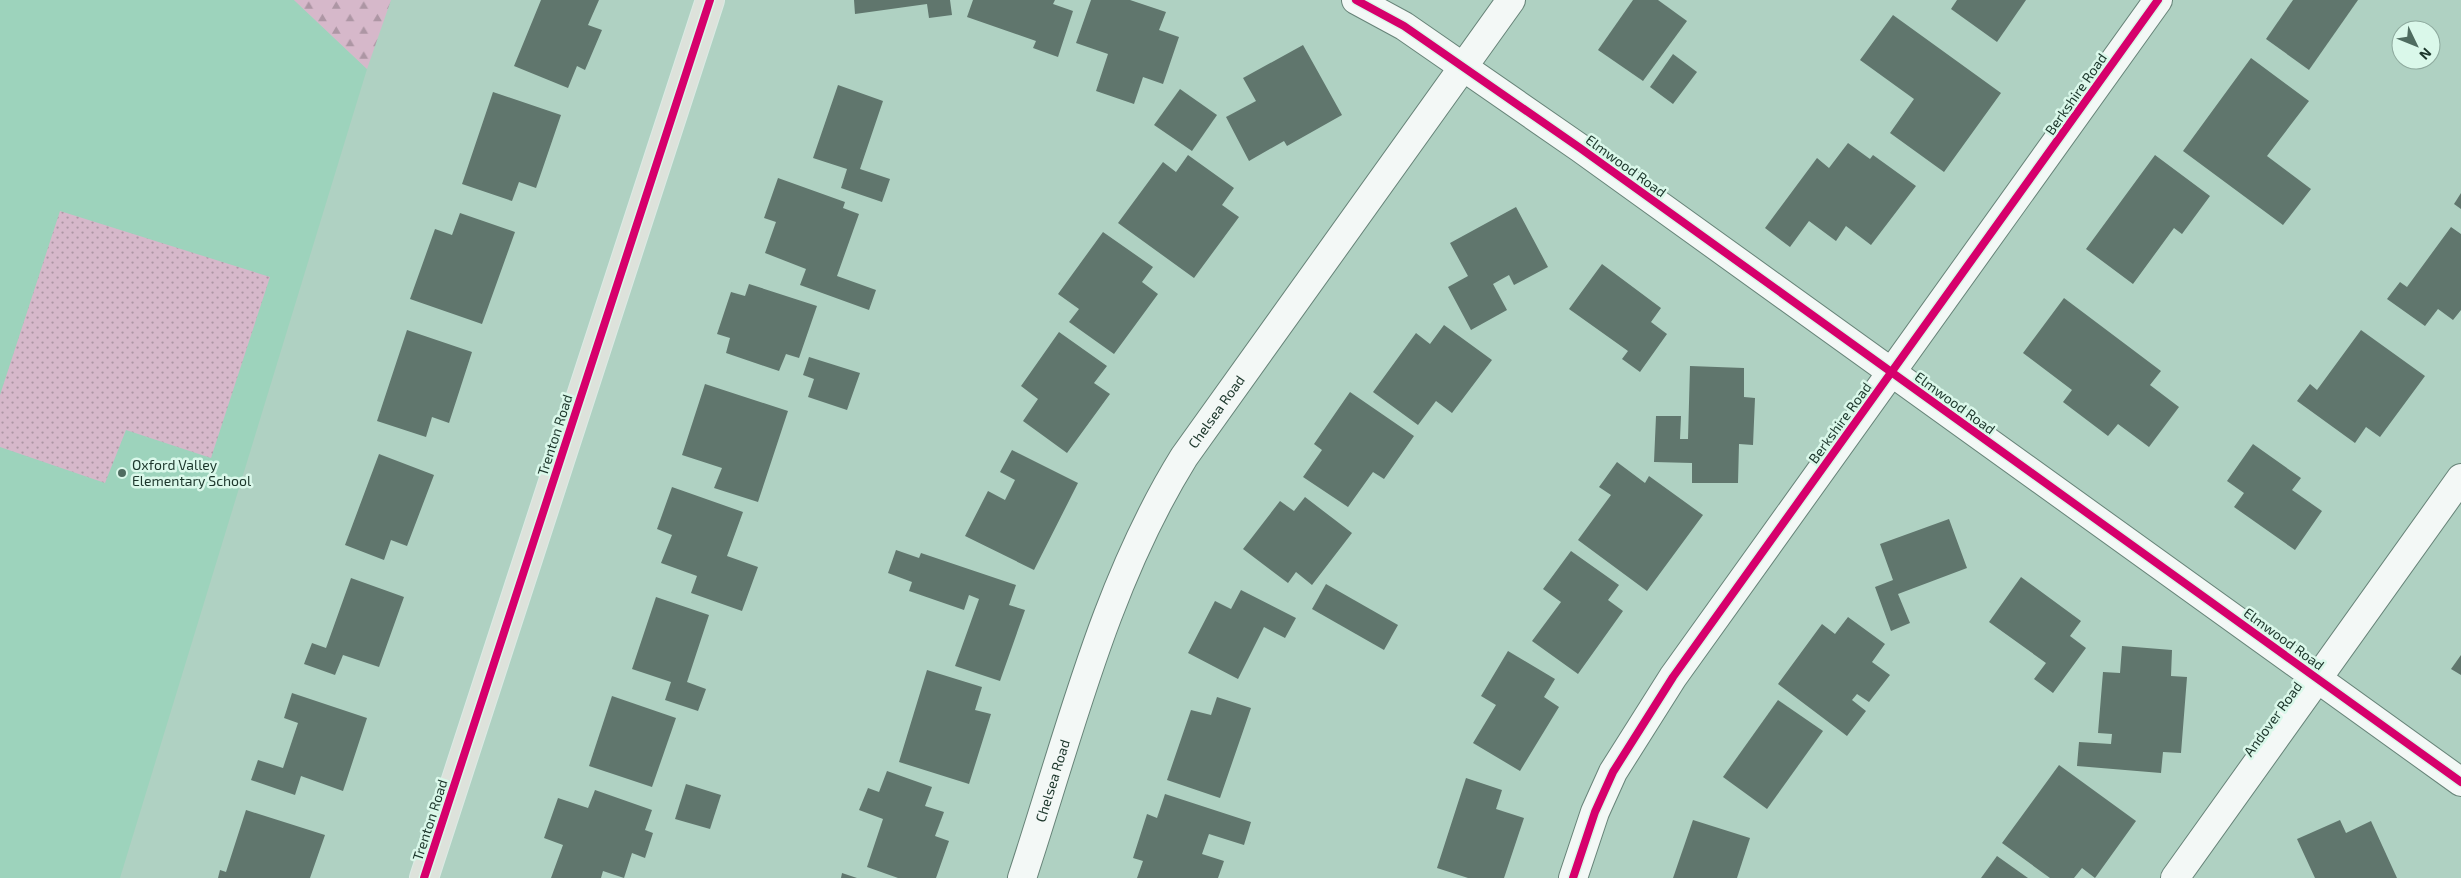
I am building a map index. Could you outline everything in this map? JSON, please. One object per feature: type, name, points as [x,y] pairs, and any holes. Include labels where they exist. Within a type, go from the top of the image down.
[{"type":"main road","name":"Trenton Road","points":[[424,878],[710,0]]},
{"type":"street","name":"Elmwood Road","points":[[1356,0],[1404,26],[1462,66],[2461,782]]},
{"type":"street","name":"Chelsea Road","points":[[1022,878],[1087,672],[1125,571],[1159,498],[1184,457],[1511,0]]},
{"type":"street","name":"Berkshire Road","points":[[1573,878],[1595,812],[1613,772],[1673,677],[1892,374],[2158,0]]},
{"type":"street","name":"Andover Road","points":[[2175,878],[2461,478]]},
{"type":"shaded area","name":"Oxford Valley Elementary School","points":[[0,0],[294,0],[367,69],[120,878],[0,878]]},
{"type":"green space","points":[[294,0],[391,0],[367,69]]},
{"type":"green space","points":[[60,211],[270,277],[211,458],[126,430],[105,483],[0,447],[0,395]]},
{"type":"building","points":[[541,0],[599,0],[588,25],[602,30],[585,70],[577,66],[568,88],[514,66]]},
{"type":"building","points":[[854,0],[950,0],[952,15],[929,18],[927,4],[855,14]]},
{"type":"building","points":[[973,0],[1055,0],[1053,4],[1073,11],[1058,57],[1033,48],[1036,41],[967,17]]},
{"type":"building","points":[[1091,0],[1130,0],[1166,12],[1159,30],[1179,37],[1163,84],[1143,77],[1134,104],[1096,91],[1108,54],[1076,43]]},
{"type":"building","points":[[1633,0],[1658,0],[1687,21],[1643,81],[1598,50]]},
{"type":"building","points":[[1957,0],[2026,0],[1997,42],[1951,9]]},
{"type":"building","points":[[2293,0],[2358,0],[2309,70],[2266,39]]},
{"type":"building","points":[[1893,15],[2001,93],[1944,172],[1890,133],[1914,99],[1860,60]]},
{"type":"building","points":[[1303,45],[1342,115],[1287,146],[1284,141],[1249,161],[1226,117],[1256,101],[1243,78]]},
{"type":"building","points":[[1673,54],[1697,72],[1673,104],[1650,87]]},
{"type":"building","points":[[2251,58],[2309,101],[2267,156],[2311,189],[2283,225],[2183,151]]},
{"type":"building","points":[[838,85],[883,101],[860,169],[890,179],[882,202],[841,188],[847,169],[813,158]]},
{"type":"building","points":[[1180,89],[1217,115],[1192,151],[1154,125]]},
{"type":"building","points":[[493,92],[561,115],[536,188],[519,182],[512,201],[462,184]]},
{"type":"building","points":[[1848,143],[1870,159],[1873,155],[1916,186],[1871,245],[1846,226],[1836,241],[1809,221],[1790,247],[1765,228],[1817,158],[1829,168]]},
{"type":"building","points":[[1188,155],[1234,188],[1222,205],[1239,217],[1194,278],[1118,223],[1163,162],[1176,172]]},
{"type":"building","points":[[2155,155],[2210,196],[2182,234],[2174,228],[2133,284],[2086,249]]},
{"type":"building","points":[[778,178],[845,202],[843,208],[859,214],[837,276],[876,290],[869,310],[800,285],[806,269],[765,253],[776,222],[764,218]]},
{"type":"building","points":[[2461,193],[2461,209],[2454,204]]},
{"type":"building","points":[[1516,207],[1548,267],[1514,285],[1509,275],[1493,284],[1507,310],[1471,330],[1448,287],[1468,276],[1450,243]]},
{"type":"building","points":[[460,213],[515,232],[482,324],[410,299],[435,229],[452,235]]},
{"type":"building","points":[[2451,227],[2461,234],[2461,310],[2453,320],[2438,309],[2425,326],[2387,299],[2400,282],[2407,287]]},
{"type":"building","points":[[1103,232],[1153,267],[1142,282],[1158,294],[1114,354],[1069,322],[1079,309],[1058,294]]},
{"type":"building","points":[[1602,264],[1661,308],[1651,322],[1667,334],[1640,372],[1622,359],[1628,351],[1569,309]]},
{"type":"building","points":[[749,284],[817,306],[799,358],[786,354],[779,371],[726,353],[730,338],[717,334],[731,292],[745,296]]},
{"type":"building","points":[[2064,298],[2161,371],[2150,385],[2179,407],[2149,447],[2118,424],[2108,436],[2063,402],[2072,390],[2023,353]]},
{"type":"building","points":[[1444,325],[1492,360],[1452,413],[1436,401],[1418,425],[1373,392],[1416,333],[1430,344]]},
{"type":"building","points":[[407,330],[472,352],[449,423],[432,417],[426,437],[377,421]]},
{"type":"building","points":[[2361,330],[2425,376],[2380,437],[2366,427],[2355,443],[2297,401],[2310,384],[2317,390]]},
{"type":"building","points":[[1059,332],[1107,366],[1094,383],[1110,394],[1067,453],[1023,421],[1038,399],[1021,386]]},
{"type":"building","points":[[809,357],[860,373],[847,410],[808,397],[814,379],[803,375]]},
{"type":"building","points":[[1690,366],[1744,368],[1744,397],[1755,398],[1753,445],[1739,444],[1738,483],[1692,483],[1692,463],[1654,462],[1656,416],[1681,416],[1680,439],[1688,439]]},
{"type":"building","points":[[705,384],[788,411],[758,502],[714,488],[722,468],[682,455]]},
{"type":"building","points":[[1350,392],[1414,436],[1384,479],[1373,472],[1348,507],[1303,477],[1322,450],[1314,444]]},
{"type":"building","points":[[2253,444],[2301,478],[2292,490],[2322,511],[2295,550],[2234,507],[2244,493],[2227,481]]},
{"type":"building","points":[[1012,450],[1078,483],[1034,570],[965,536],[988,491],[1005,500],[1015,480],[1000,472]]},
{"type":"building","points":[[379,454],[434,475],[407,546],[391,540],[384,560],[345,545]]},
{"type":"building","points":[[1617,462],[1645,483],[1649,476],[1703,515],[1647,591],[1578,540],[1611,495],[1599,487]]},
{"type":"building","points":[[672,487],[743,512],[727,556],[758,567],[742,611],[691,593],[697,576],[661,563],[672,535],[657,529]]},
{"type":"building","points":[[1305,497],[1352,533],[1312,585],[1296,572],[1288,583],[1243,549],[1280,501],[1294,511]]},
{"type":"building","points":[[1949,519],[1967,568],[1898,594],[1910,623],[1891,631],[1875,587],[1893,580],[1880,544]]},
{"type":"building","points":[[896,550],[919,558],[921,553],[1016,585],[1009,605],[1025,610],[1000,681],[955,666],[979,599],[969,595],[964,610],[909,591],[912,582],[888,573]]},
{"type":"building","points":[[1571,551],[1619,585],[1608,600],[1623,611],[1578,674],[1532,641],[1561,602],[1543,589]]},
{"type":"building","points":[[2021,577],[2081,621],[2070,636],[2086,648],[2053,693],[2034,679],[2046,663],[1989,622]]},
{"type":"building","points":[[351,578],[404,597],[379,667],[343,655],[335,675],[304,664],[312,643],[326,648]]},
{"type":"building","points":[[1326,584],[1398,625],[1384,650],[1312,609]]},
{"type":"building","points":[[1241,590],[1296,618],[1285,638],[1264,627],[1238,679],[1188,653],[1215,601],[1231,609]]},
{"type":"building","points":[[656,597],[709,615],[687,682],[706,689],[698,711],[665,700],[671,682],[632,669]]},
{"type":"building","points":[[1848,617],[1885,644],[1872,662],[1890,675],[1869,702],[1857,694],[1852,700],[1866,711],[1847,736],[1778,684],[1822,624],[1835,634]]},
{"type":"building","points":[[2122,646],[2172,650],[2171,676],[2187,677],[2181,753],[2163,752],[2161,773],[2077,766],[2079,742],[2111,744],[2112,734],[2098,733],[2103,672],[2120,673]]},
{"type":"building","points":[[1508,651],[1555,679],[1544,697],[1559,707],[1520,771],[1473,743],[1496,705],[1481,696]]},
{"type":"building","points":[[2461,655],[2461,675],[2451,669]]},
{"type":"building","points":[[927,670],[982,687],[975,710],[991,714],[969,784],[899,762]]},
{"type":"building","points":[[292,693],[367,718],[343,791],[301,776],[295,795],[251,780],[258,760],[283,768],[298,723],[284,718]]},
{"type":"building","points":[[612,696],[676,718],[652,787],[589,766]]},
{"type":"building","points":[[1217,697],[1251,708],[1220,798],[1167,780],[1191,710],[1211,715]]},
{"type":"building","points":[[1778,700],[1823,731],[1767,809],[1723,777]]},
{"type":"building","points":[[2059,765],[2136,821],[2095,878],[2082,868],[2074,878],[2050,878],[2002,843]]},
{"type":"building","points":[[887,771],[932,787],[925,806],[944,812],[935,836],[949,841],[936,878],[898,878],[867,867],[883,819],[859,810],[868,788],[879,792]]},
{"type":"building","points":[[1466,778],[1502,790],[1496,809],[1524,818],[1504,878],[1468,878],[1437,868]]},
{"type":"building","points":[[686,784],[721,795],[710,829],[675,819]]},
{"type":"building","points":[[595,790],[652,810],[645,830],[653,833],[645,858],[632,853],[624,878],[603,871],[601,878],[551,878],[563,845],[544,838],[558,798],[588,808]]},
{"type":"building","points":[[1165,794],[1251,822],[1244,845],[1209,834],[1202,854],[1224,861],[1218,878],[1137,878],[1143,861],[1133,858],[1147,814],[1157,818]]},
{"type":"building","points":[[246,810],[325,835],[310,878],[218,878],[220,870],[226,872]]},
{"type":"building","points":[[1693,820],[1750,838],[1737,878],[1673,878]]},
{"type":"building","points":[[2340,820],[2346,833],[2371,821],[2397,878],[2315,878],[2297,839]]},
{"type":"building","points":[[1997,856],[2028,878],[1981,878]]},
{"type":"building","points":[[842,873],[857,878],[841,878]]},
{"type":"cycle path","points":[[424,878],[710,0]]},
{"type":"cycle path","points":[[1356,0],[1404,26],[1580,148],[2461,782]]},
{"type":"cycle path","points":[[1573,878],[1595,812],[1613,772],[1673,677],[2158,0]]},
{"type":"place","name":"Oxford Valley Elementary School","points":[[122,473]]}]
